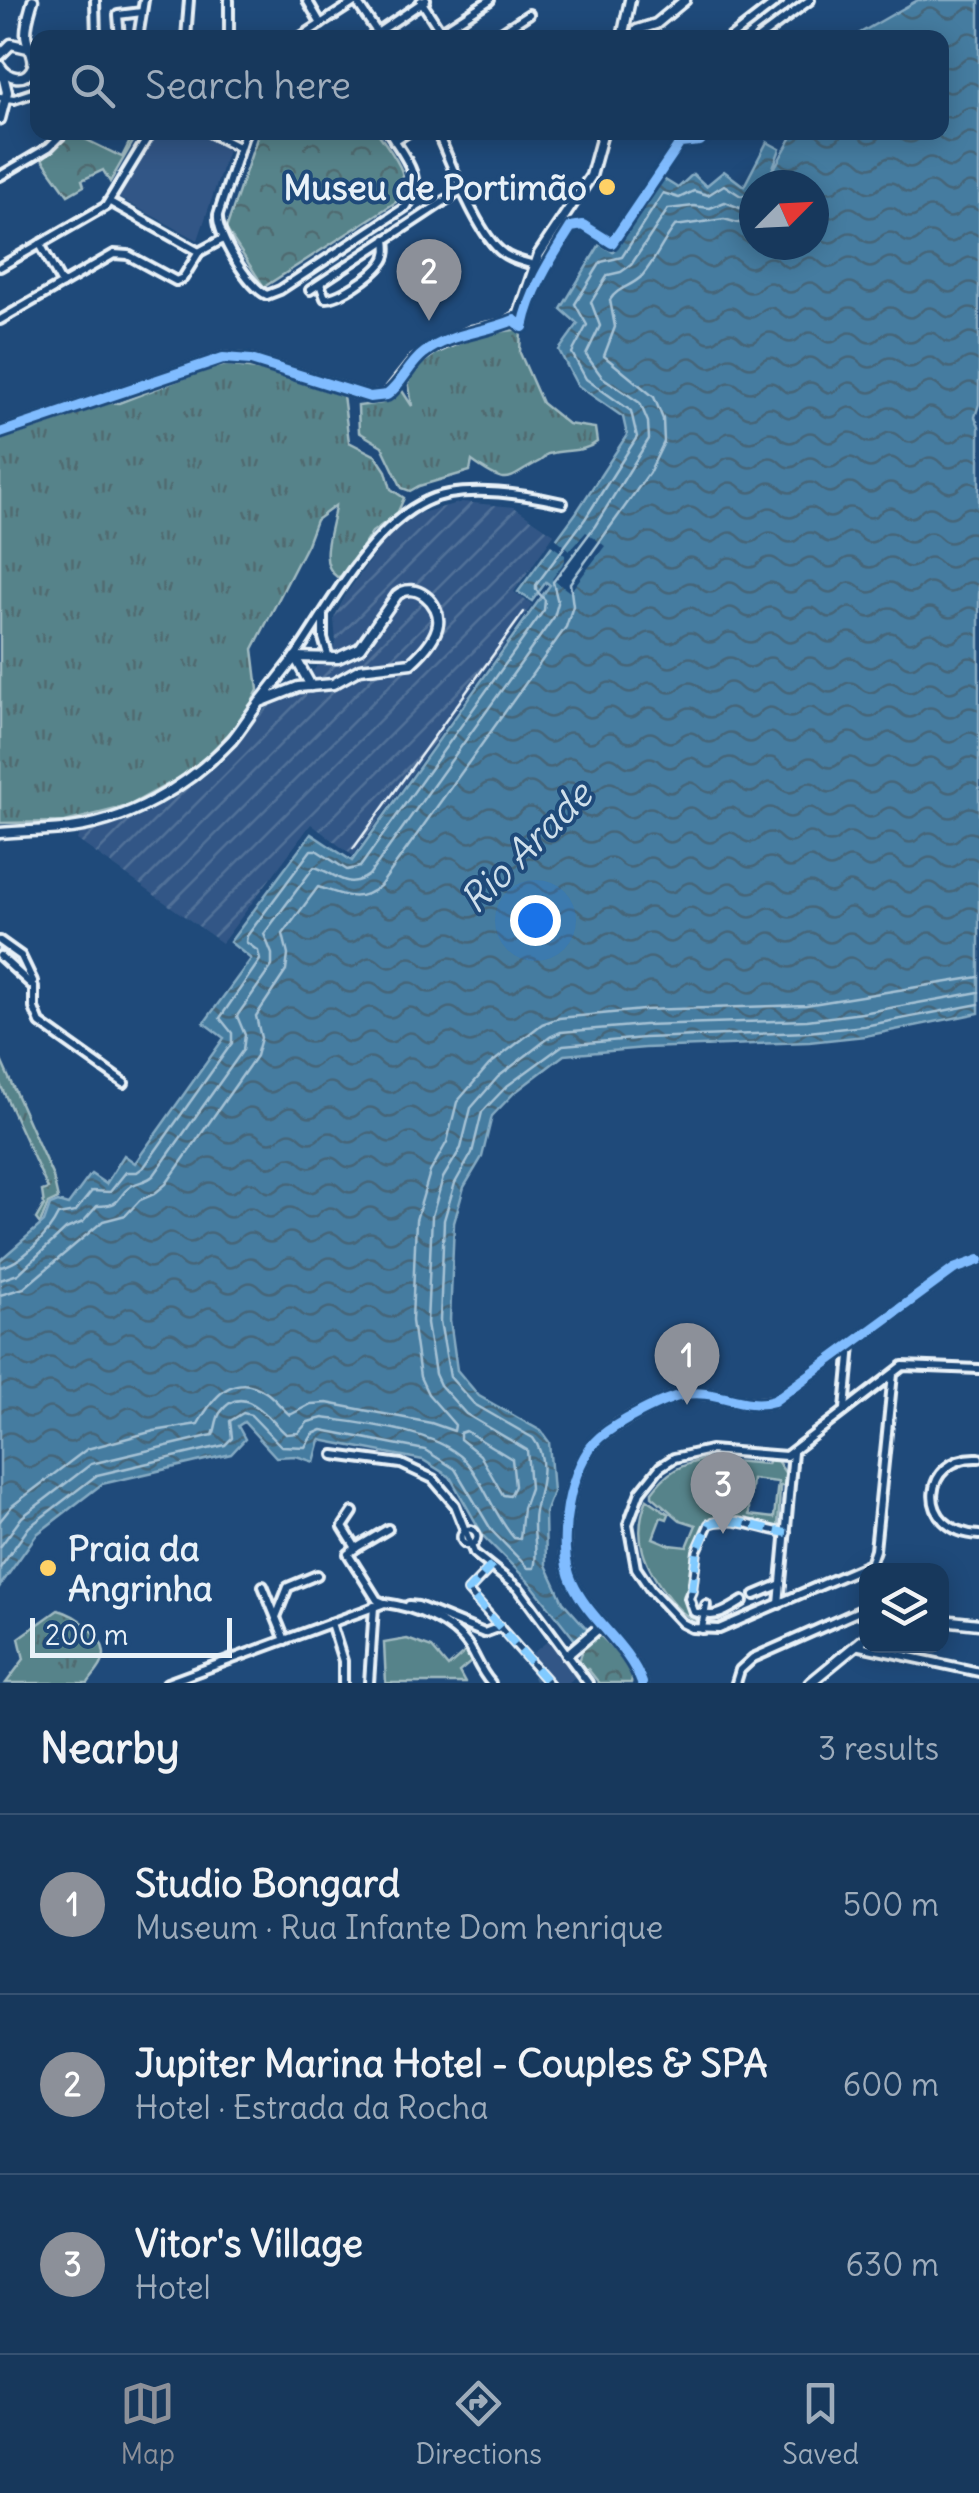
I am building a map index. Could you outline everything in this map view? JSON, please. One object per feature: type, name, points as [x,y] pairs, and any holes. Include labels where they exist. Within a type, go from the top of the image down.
[{"type":"street","points":[[30,40],[27,23],[33,0]]},
{"type":"street","points":[[96,30],[97,0]]},
{"type":"street","points":[[139,30],[144,0]]},
{"type":"street","points":[[187,30],[189,0]]},
{"type":"street","points":[[228,30],[230,0]]},
{"type":"street","points":[[307,0],[321,24]]},
{"type":"street","points":[[312,30],[356,0],[373,30]]},
{"type":"street","points":[[449,30],[490,0]]},
{"type":"street","points":[[623,30],[630,0]]},
{"type":"street","points":[[637,30],[656,24],[684,0]]},
{"type":"street","points":[[740,30],[779,0]]},
{"type":"street","points":[[770,30],[810,0]]},
{"type":"street","points":[[384,30],[423,1],[441,30]]},
{"type":"street","points":[[119,30],[118,14],[142,12]]},
{"type":"street","points":[[504,30],[528,14]]},
{"type":"street","points":[[626,16],[631,30]]},
{"type":"street","points":[[0,55],[27,23]]},
{"type":"street","points":[[6,44],[30,51]]},
{"type":"street","points":[[0,66],[10,77],[23,76]]},
{"type":"street","points":[[0,66],[4,96],[0,119]]},
{"type":"street","points":[[4,96],[30,68]]},
{"type":"street","points":[[4,96],[30,95]]},
{"type":"street","points":[[0,176],[56,140]]},
{"type":"street","points":[[0,267],[110,202],[146,140]]},
{"type":"street","points":[[224,140],[238,147]]},
{"type":"street","points":[[241,140],[218,215],[218,227],[260,293],[267,295],[407,206],[415,180],[394,140]]},
{"type":"street","points":[[440,140],[461,190],[498,249],[534,265]]},
{"type":"street","points":[[0,433],[223,358],[252,360],[358,394],[382,396],[392,392],[430,348],[514,320],[534,265],[591,176],[601,140]]},
{"type":"street","points":[[310,290],[461,190]]},
{"type":"street","points":[[110,202],[199,252]]},
{"type":"street","points":[[0,320],[121,252],[176,281],[183,278],[199,252],[223,239]]},
{"type":"street","points":[[320,283],[325,298],[340,294],[382,264],[388,252],[386,239]]},
{"type":"street","points":[[40,244],[62,284]]},
{"type":"street","points":[[0,830],[64,829],[111,819],[162,796],[198,773],[234,737],[386,527],[420,502],[449,494],[474,493],[563,503]]},
{"type":"street","points":[[260,702],[278,692],[333,684],[360,669],[411,663],[437,630],[438,612],[417,591],[401,590],[360,648],[338,658],[294,658]]},
{"type":"street","points":[[323,616],[323,638],[329,658]]},
{"type":"street","points":[[294,658],[311,686]]},
{"type":"street","points":[[0,942],[27,965],[40,1023],[124,1083]]},
{"type":"street","points":[[0,956],[34,988]]},
{"type":"street","points":[[642,1683],[629,1656],[601,1626],[572,1584],[565,1546],[566,1517],[590,1449],[601,1436],[681,1395],[705,1393],[754,1405],[774,1401],[954,1269],[979,1260]]},
{"type":"street","points":[[844,1410],[851,1345]]},
{"type":"street","points":[[893,1374],[873,1558],[864,1568],[734,1625],[702,1630],[682,1622],[665,1607],[636,1568],[628,1524],[640,1492],[660,1466],[690,1453],[710,1450],[786,1456],[844,1410],[893,1374],[904,1366],[979,1369]]},
{"type":"street","points":[[779,1605],[792,1452]]},
{"type":"street","points":[[334,1455],[401,1464],[433,1478],[456,1505],[474,1553],[519,1589],[570,1652],[588,1683]]},
{"type":"street","points":[[979,1458],[952,1462],[937,1479],[934,1502],[943,1522],[961,1534],[979,1535]]},
{"type":"street","points":[[353,1512],[343,1527],[356,1548]]},
{"type":"street","points":[[743,1601],[726,1614],[694,1612],[689,1598],[697,1551],[709,1524],[748,1524],[787,1533]]},
{"type":"street","points":[[388,1530],[348,1554],[377,1600],[418,1606],[484,1633],[500,1628]]},
{"type":"street","points":[[492,1566],[468,1591],[549,1683]]},
{"type":"street","points":[[276,1618],[288,1588],[317,1575]]},
{"type":"street","points":[[755,1596],[781,1584]]},
{"type":"street","points":[[263,1586],[281,1641]]},
{"type":"street","points":[[167,1683],[385,1603]]},
{"type":"street","points":[[401,1605],[438,1621],[456,1634],[469,1647],[491,1683]]},
{"type":"street","points":[[702,1630],[706,1605]]},
{"type":"street","points":[[369,1683],[374,1606]]},
{"type":"street","points":[[736,1683],[740,1670],[753,1658],[859,1611]]},
{"type":"street","points":[[949,1621],[979,1624]]},
{"type":"street","points":[[330,1623],[343,1662],[343,1683]]},
{"type":"street","points":[[570,1652],[601,1626]]},
{"type":"street","points":[[810,1683],[859,1642]]},
{"type":"street","points":[[854,1645],[979,1672]]},
{"type":"shaded area","points":[[153,140],[209,140],[228,150],[198,240],[119,198]]},
{"type":"shaded area","points":[[462,502],[514,507],[554,534],[514,592],[532,605],[353,856],[311,824],[222,943],[77,840],[80,832],[138,817],[171,800],[221,763],[265,709],[295,693],[336,643],[334,618],[346,594],[386,538],[417,514]]},
{"type":"shaded area","points":[[549,1640],[576,1676],[568,1683],[549,1683],[528,1657]]},
{"type":"green space","points":[[64,140],[87,140],[122,157],[134,140],[110,182],[103,170],[82,180],[84,186],[68,195],[42,159]]},
{"type":"green space","points":[[256,140],[383,140],[403,175],[402,193],[396,202],[264,287],[226,229]]},
{"type":"green space","points":[[521,329],[520,353],[542,403],[568,424],[595,428],[597,442],[581,449],[547,454],[508,478],[494,475],[472,461],[470,471],[410,491],[402,488],[382,446],[359,432],[358,406],[382,403],[401,389],[412,406],[408,379],[433,351],[474,335]]},
{"type":"green space","points":[[227,365],[271,371],[343,395],[349,442],[376,456],[391,489],[404,498],[397,514],[372,532],[344,576],[337,577],[331,571],[327,554],[335,506],[316,520],[253,649],[258,690],[253,700],[238,724],[188,773],[128,806],[65,822],[0,823],[0,439],[75,409],[119,403]]},
{"type":"green space","points":[[0,1058],[53,1177],[58,1199],[48,1204],[40,1224],[36,1219],[44,1205],[42,1191],[48,1189],[0,1084]]},
{"type":"green space","points":[[707,1459],[767,1464],[769,1459],[776,1459],[786,1474],[786,1486],[780,1486],[778,1530],[753,1524],[755,1520],[716,1520],[702,1531],[695,1551],[690,1592],[685,1596],[691,1614],[701,1618],[701,1622],[680,1610],[653,1575],[643,1552],[640,1527],[647,1499],[669,1514],[667,1519],[661,1517],[653,1538],[687,1547],[696,1525],[680,1520],[652,1492],[669,1474]],"holes":[[[713,1474],[737,1477],[736,1481],[742,1482],[740,1498],[750,1499],[752,1479],[778,1482],[774,1518],[749,1515],[749,1502],[740,1501],[739,1514],[713,1509]]]},
{"type":"green space","points":[[58,1610],[80,1620],[99,1639],[104,1654],[98,1669],[88,1683],[6,1683],[24,1659],[19,1638]]},
{"type":"green space","points":[[598,1633],[623,1658],[633,1675],[631,1683],[599,1683],[588,1669],[581,1669],[579,1649]]},
{"type":"green space","points":[[407,1639],[432,1648],[448,1667],[466,1651],[471,1662],[459,1672],[465,1683],[386,1683],[384,1643]]},
{"type":"water","name":"Rio Arade","points":[[918,0],[979,0],[979,404],[975,417],[979,426],[979,1013],[865,1036],[809,1042],[564,1055],[514,1093],[492,1116],[482,1157],[464,1187],[454,1223],[450,1320],[457,1370],[479,1396],[541,1431],[549,1442],[553,1492],[545,1513],[546,1565],[563,1602],[588,1630],[575,1640],[531,1584],[484,1537],[450,1477],[423,1460],[320,1440],[314,1462],[296,1456],[276,1457],[244,1422],[238,1426],[245,1439],[231,1454],[102,1484],[37,1534],[0,1586],[0,1260],[44,1222],[50,1205],[68,1205],[91,1174],[106,1184],[124,1155],[135,1163],[224,1038],[204,1023],[251,959],[230,942],[311,834],[352,861],[550,585],[546,582],[532,601],[518,592],[627,435],[623,417],[577,385],[559,350],[578,324],[561,309],[600,244],[613,252],[660,177],[678,188],[693,174],[706,186],[724,171],[739,182],[739,260],[829,260],[829,170],[773,170],[790,140],[949,140],[949,30],[865,30]]},
{"type":"water","points":[[767,142],[780,149],[772,170],[752,170]]},
{"type":"pier","points":[[586,532],[605,546],[570,592],[552,579],[565,555],[548,543],[554,537],[570,550]]},
{"type":"tunnel","points":[[534,1679],[538,1677]]},
{"type":"railway","points":[[353,849],[524,612]]},
{"type":"marked path","points":[[692,1591],[697,1551],[709,1524],[737,1522],[787,1533]]},
{"type":"marked path","points":[[492,1565],[468,1591],[549,1683]]},
{"type":"cycle path","points":[[0,433],[223,358],[251,360],[370,397],[387,395],[434,346],[514,320],[523,327],[536,287],[571,227],[583,225],[612,243],[680,143],[701,140]]},
{"type":"cycle path","points":[[642,1683],[628,1656],[579,1596],[567,1566],[568,1506],[589,1449],[628,1419],[683,1395],[706,1394],[751,1403],[774,1401],[954,1269],[979,1260]]},
{"type":"place","name":"Museu de Portimão","points":[[607,187]]},
{"type":"place","name":"Jupiter Marina Hotel - Couples & SPA","points":[[429,321]]},
{"type":"place","name":"Studio Bongard","points":[[687,1405]]},
{"type":"place","name":"Vitor's Village","points":[[723,1534]]},
{"type":"place","name":"Praia da Angrinha","points":[[48,1568]]}]
